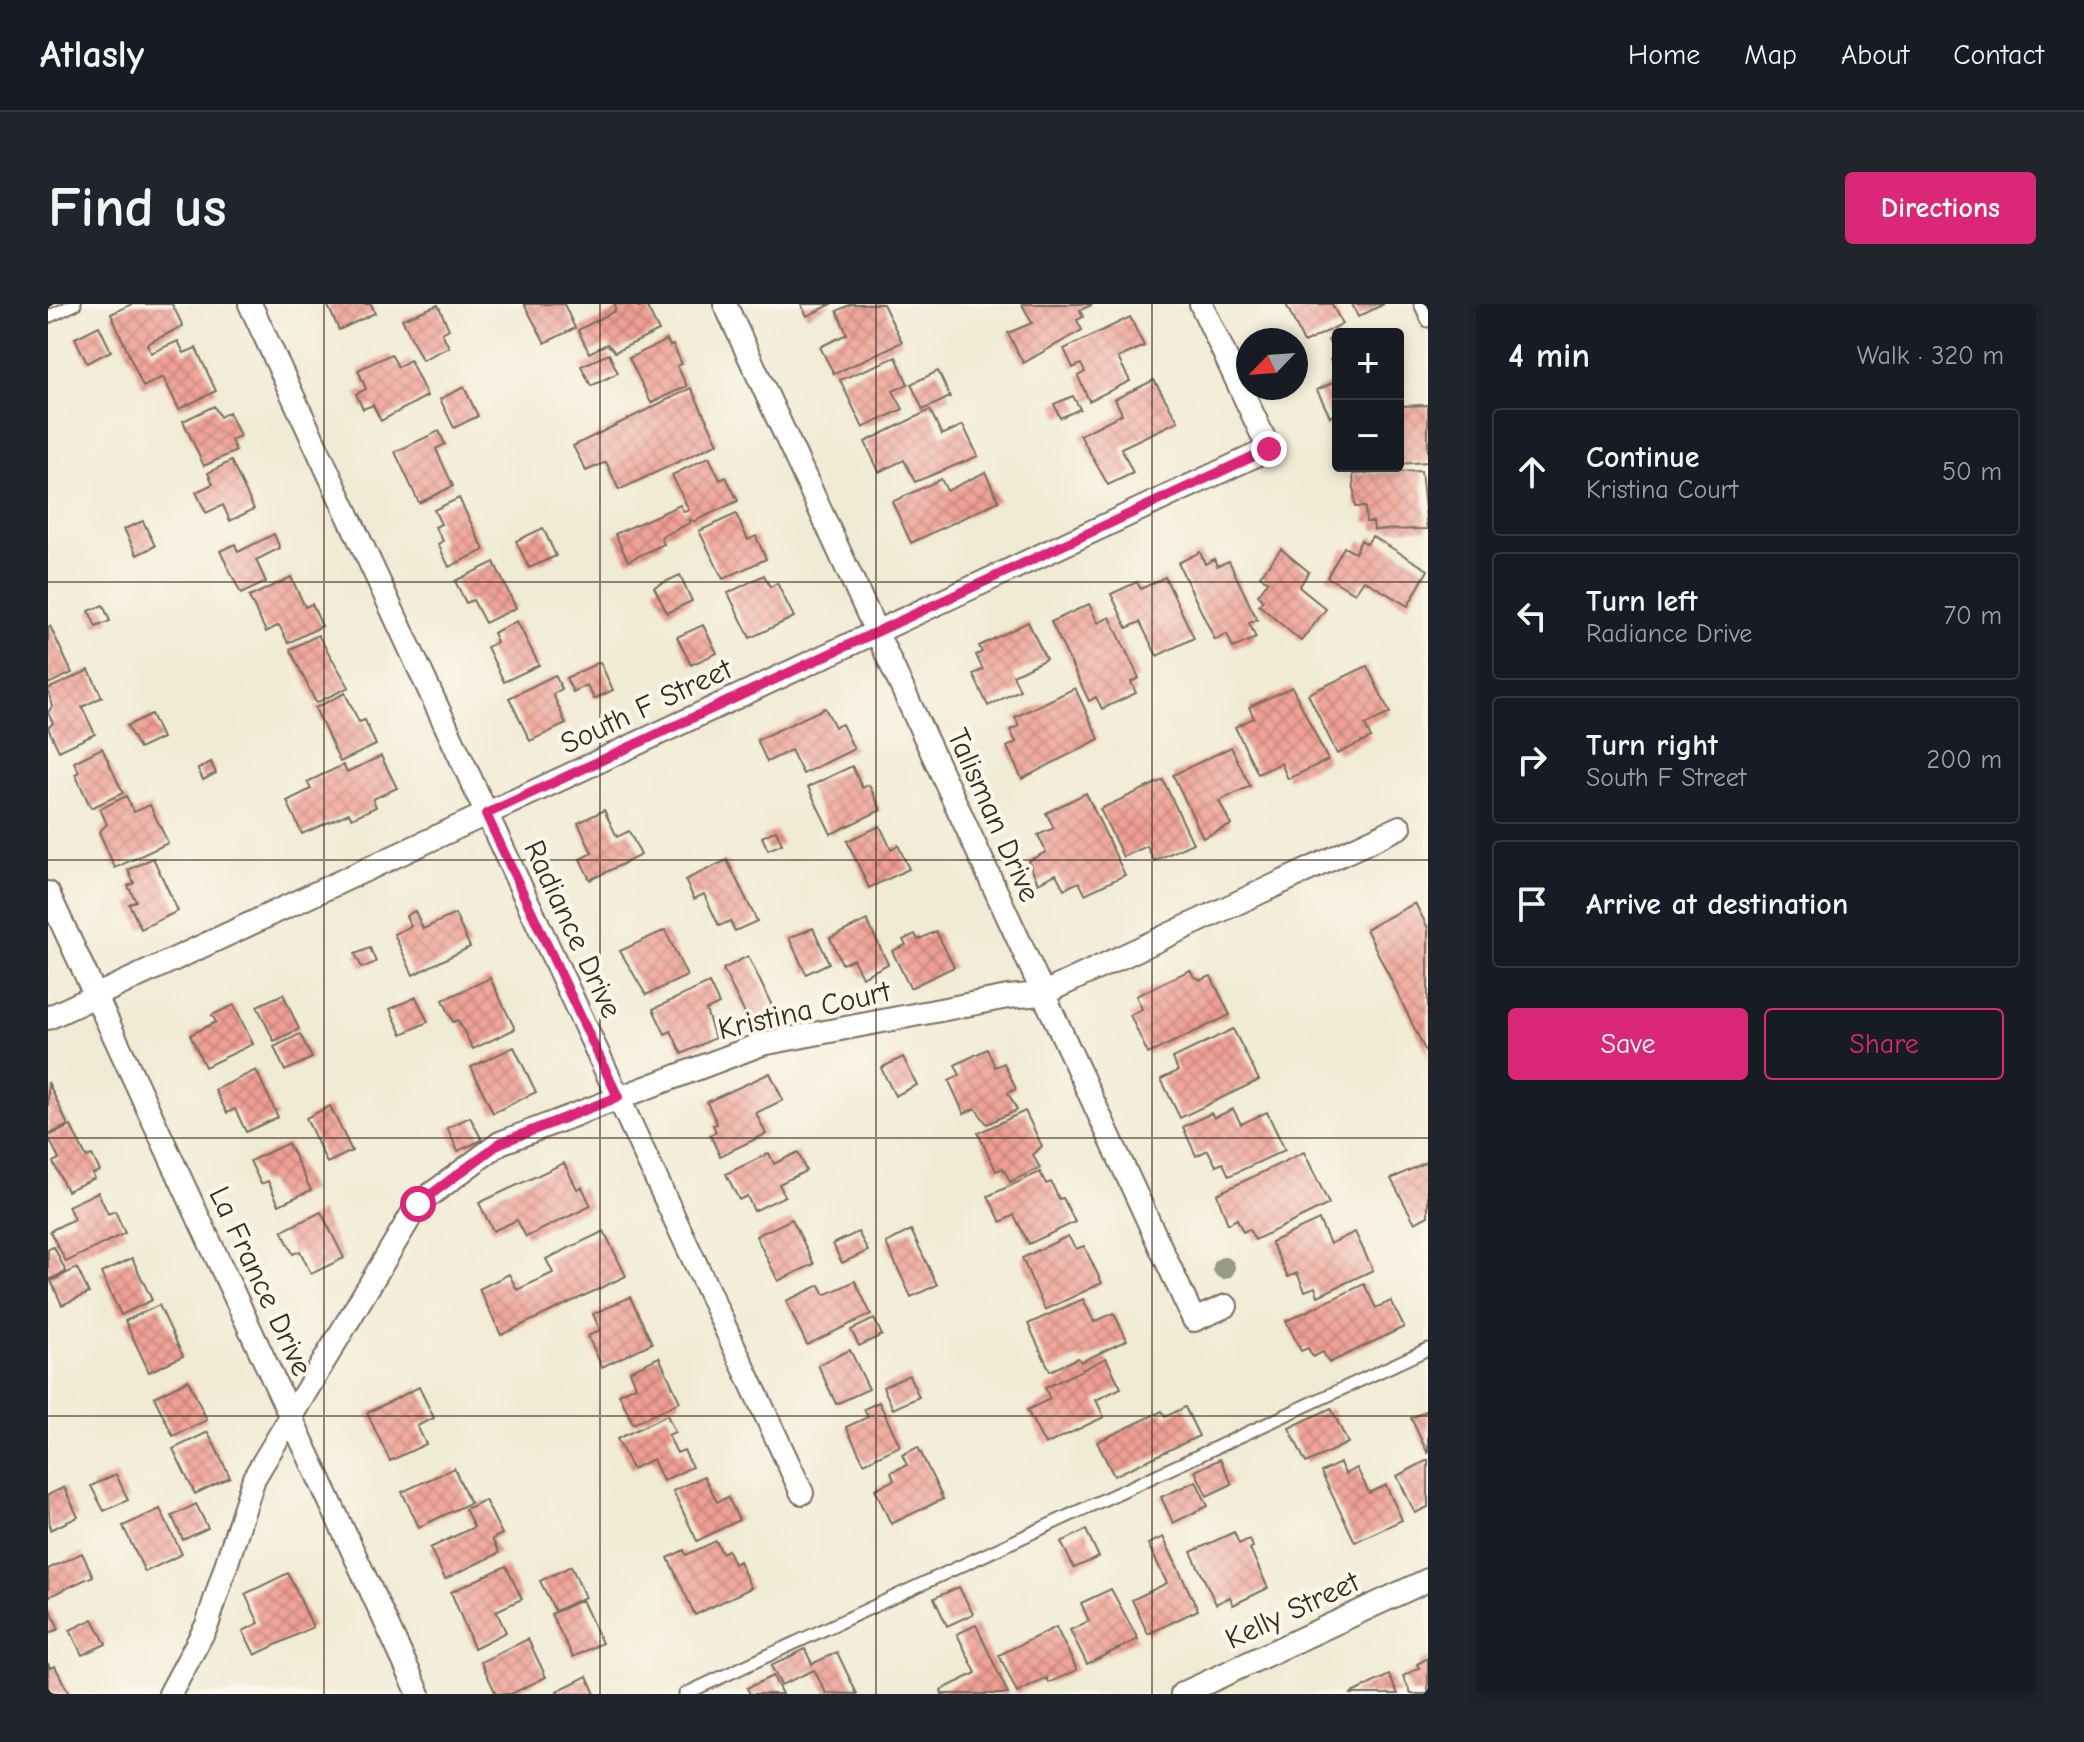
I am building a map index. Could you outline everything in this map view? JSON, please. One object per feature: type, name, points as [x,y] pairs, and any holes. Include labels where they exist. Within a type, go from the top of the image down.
[{"type":"street","name":"Radiance Drive","points":[[250,304],[802,1493]]},
{"type":"street","name":"Talisman Drive","points":[[725,304],[1194,1320],[1226,1306]]},
{"type":"street","name":"South F Street","points":[[48,1018],[1269,449],[1201,304]]},
{"type":"street","name":"Kristina Court","points":[[170,1694],[207,1625],[254,1478],[418,1204],[500,1143],[762,1044],[1008,997],[1042,994],[1400,827]]},
{"type":"street","name":"La France Drive","points":[[48,893],[419,1694]]},
{"type":"street","name":"Kelly Street","points":[[1182,1694],[1428,1580]]},
{"type":"lane","points":[[48,317],[75,304]]},
{"type":"lane","points":[[1420,304],[1428,321]]},
{"type":"lane","points":[[685,1694],[1428,1349]]},
{"type":"building","points":[[132,304],[172,304],[183,326],[147,344],[151,353],[178,341],[184,353],[196,348],[216,391],[179,409],[163,377],[143,387],[111,314]]},
{"type":"building","points":[[371,304],[375,313],[339,330],[328,306]]},
{"type":"building","points":[[524,304],[564,304],[575,328],[545,343]]},
{"type":"building","points":[[615,304],[637,304],[639,308],[646,305],[659,331],[615,352],[607,344],[589,353],[578,330],[615,311]]},
{"type":"building","points":[[801,304],[832,304],[807,316]]},
{"type":"building","points":[[851,304],[883,304],[902,342],[834,374],[820,347],[847,334],[837,311]]},
{"type":"building","points":[[1022,304],[1093,304],[1080,310],[1083,317],[1077,320],[1082,330],[1023,363],[1008,333],[1032,323]]},
{"type":"building","points":[[1286,304],[1332,304],[1342,324],[1308,341],[1308,328],[1297,328]]},
{"type":"building","points":[[1352,304],[1384,304],[1358,317]]},
{"type":"building","points":[[438,305],[449,329],[442,333],[449,347],[422,360],[402,319]]},
{"type":"building","points":[[1130,317],[1144,346],[1118,358],[1130,381],[1089,401],[1078,376],[1085,372],[1081,364],[1073,368],[1064,349]]},
{"type":"building","points":[[99,326],[111,351],[87,363],[75,338]]},
{"type":"building","points":[[667,340],[670,346],[673,345],[682,364],[677,366],[687,386],[651,403],[629,358]]},
{"type":"building","points":[[391,354],[398,367],[410,360],[427,396],[381,421],[373,405],[363,409],[356,394],[366,389],[358,370]]},
{"type":"building","points":[[609,354],[618,373],[591,386],[581,366]]},
{"type":"building","points":[[896,357],[908,384],[893,391],[903,409],[863,428],[840,380]]},
{"type":"building","points":[[938,371],[950,397],[923,410],[911,384]]},
{"type":"building","points":[[1154,380],[1178,421],[1121,448],[1133,473],[1108,485],[1080,435],[1122,414],[1115,399]]},
{"type":"building","points":[[1332,383],[1332,416],[1330,417],[1317,390]]},
{"type":"building","points":[[464,387],[478,416],[454,428],[440,399]]},
{"type":"building","points":[[691,388],[718,443],[619,490],[606,462],[586,471],[573,446]]},
{"type":"building","points":[[1073,396],[1080,409],[1060,418],[1054,404]]},
{"type":"building","points":[[1428,405],[1428,462],[1404,464],[1404,406]]},
{"type":"building","points":[[214,406],[220,417],[229,412],[240,436],[231,440],[236,451],[204,466],[183,421]]},
{"type":"building","points":[[930,410],[942,435],[963,425],[978,456],[915,482],[904,460],[879,472],[865,442]]},
{"type":"building","points":[[439,431],[445,444],[436,449],[453,486],[419,503],[395,452]]},
{"type":"building","points":[[709,457],[720,480],[726,477],[738,501],[695,521],[689,520],[690,523],[661,537],[664,544],[628,561],[615,534],[680,505],[684,512],[689,510],[672,475]]},
{"type":"building","points":[[231,461],[254,509],[230,521],[223,505],[206,513],[196,492],[213,484],[208,473]]},
{"type":"building","points":[[1421,471],[1427,529],[1374,530],[1373,522],[1366,522],[1365,507],[1355,507],[1353,474]]},
{"type":"building","points":[[985,472],[999,501],[911,543],[892,502],[941,479],[947,491]]},
{"type":"building","points":[[459,498],[484,550],[449,567],[438,544],[443,541],[435,527],[441,524],[434,510]]},
{"type":"building","points":[[736,514],[748,540],[756,536],[766,559],[723,579],[699,531]]},
{"type":"building","points":[[143,521],[155,546],[137,555],[124,529]]},
{"type":"building","points":[[543,528],[556,556],[529,568],[516,541]]},
{"type":"building","points":[[274,534],[280,548],[256,560],[266,582],[241,594],[220,551],[235,544],[238,552]]},
{"type":"building","points":[[1372,536],[1428,570],[1408,606],[1364,580],[1355,593],[1327,577],[1344,547],[1355,553],[1361,540],[1367,544]]},
{"type":"building","points":[[1281,549],[1309,572],[1299,587],[1326,609],[1301,641],[1259,605],[1263,600],[1258,595],[1268,582],[1260,576]]},
{"type":"building","points":[[1200,552],[1205,564],[1214,559],[1217,566],[1229,561],[1257,620],[1249,623],[1256,638],[1233,648],[1227,634],[1215,640],[1178,563]]},
{"type":"building","points":[[494,562],[516,608],[485,623],[473,600],[466,603],[455,581]]},
{"type":"building","points":[[680,575],[692,601],[667,613],[654,587]]},
{"type":"building","points":[[764,575],[770,587],[777,583],[794,617],[750,638],[728,593]]},
{"type":"building","points":[[291,577],[305,607],[312,604],[322,626],[288,643],[279,625],[266,632],[249,597]]},
{"type":"building","points":[[1165,577],[1194,638],[1157,656],[1140,622],[1127,628],[1111,594],[1137,582],[1141,589]]},
{"type":"building","points":[[1089,604],[1098,623],[1110,617],[1139,678],[1131,682],[1136,693],[1102,709],[1096,697],[1089,701],[1051,622]]},
{"type":"building","points":[[103,605],[110,621],[96,627],[89,611]]},
{"type":"building","points":[[517,621],[539,665],[504,682],[487,647],[497,642],[493,633]]},
{"type":"building","points":[[1028,622],[1046,659],[1013,675],[1020,690],[988,706],[973,674],[983,670],[976,655],[982,652],[979,646]]},
{"type":"building","points":[[703,625],[717,653],[691,665],[677,637]]},
{"type":"building","points":[[48,627],[72,673],[48,684]]},
{"type":"building","points":[[318,635],[349,687],[316,703],[290,649]]},
{"type":"building","points":[[600,662],[613,690],[594,699],[587,685],[573,692],[566,678]]},
{"type":"building","points":[[1367,666],[1390,713],[1365,725],[1371,738],[1337,754],[1308,694]]},
{"type":"building","points":[[89,670],[102,697],[82,707],[95,734],[59,751],[48,728],[53,723],[48,713],[52,706],[48,689]]},
{"type":"building","points":[[555,675],[562,689],[553,694],[566,724],[530,741],[509,698]]},
{"type":"building","points":[[1292,687],[1328,760],[1288,779],[1281,763],[1258,774],[1235,727],[1254,718],[1249,707]]},
{"type":"building","points":[[1075,688],[1099,739],[1022,779],[1007,747],[1016,742],[1010,730],[1019,726],[1015,717]]},
{"type":"building","points":[[345,693],[359,722],[365,720],[376,745],[340,762],[315,708]]},
{"type":"building","points":[[825,708],[835,727],[842,724],[854,749],[803,774],[791,750],[767,762],[757,740]]},
{"type":"building","points":[[151,714],[162,738],[139,749],[127,726]]},
{"type":"building","points":[[1231,747],[1250,786],[1219,801],[1231,825],[1203,838],[1173,775]]},
{"type":"building","points":[[102,748],[123,793],[91,808],[75,774],[79,772],[74,762]]},
{"type":"building","points":[[381,756],[397,788],[373,799],[376,807],[352,818],[349,813],[302,834],[287,801],[311,789],[307,782],[343,765],[347,772]]},
{"type":"building","points":[[211,762],[216,773],[203,780],[198,769]]},
{"type":"building","points":[[852,766],[862,788],[869,785],[881,810],[831,834],[808,787]]},
{"type":"building","points":[[1163,780],[1193,843],[1154,861],[1147,846],[1123,857],[1100,809]]},
{"type":"building","points":[[1086,793],[1125,875],[1085,894],[1079,882],[1064,889],[1056,874],[1038,883],[1028,861],[1046,852],[1038,835],[1054,828],[1046,813]]},
{"type":"building","points":[[126,796],[134,812],[150,805],[168,843],[115,868],[99,832],[107,824],[100,809]]},
{"type":"building","points":[[604,810],[617,837],[629,831],[641,855],[590,880],[580,859],[592,853],[578,823]]},
{"type":"building","points":[[880,826],[891,849],[898,845],[909,869],[869,888],[847,841]]},
{"type":"building","points":[[776,830],[782,844],[768,850],[762,837]]},
{"type":"building","points":[[153,858],[178,911],[141,929],[129,904],[136,901],[128,886],[134,883],[128,870]]},
{"type":"building","points":[[727,860],[757,921],[735,931],[730,921],[719,926],[704,894],[694,899],[685,880]]},
{"type":"building","points":[[1415,903],[1428,928],[1428,1056],[1366,929]]},
{"type":"building","points":[[415,911],[423,929],[455,914],[470,947],[413,975],[394,934],[411,926],[406,916]]},
{"type":"building","points":[[867,920],[888,964],[862,977],[853,959],[842,964],[830,938]]},
{"type":"building","points":[[813,928],[829,963],[806,974],[789,938]]},
{"type":"building","points":[[665,930],[687,976],[646,995],[620,951]]},
{"type":"building","points":[[936,931],[954,967],[910,988],[892,951],[906,945],[903,940],[915,934],[918,940]]},
{"type":"building","points":[[370,948],[376,962],[362,968],[355,954]]},
{"type":"building","points":[[748,956],[774,1010],[749,1022],[723,969]]},
{"type":"building","points":[[1190,970],[1194,977],[1201,980],[1211,976],[1230,1015],[1148,1054],[1130,1015],[1142,1009],[1136,996]]},
{"type":"building","points":[[490,978],[515,1029],[473,1049],[458,1020],[453,1022],[443,1000]]},
{"type":"building","points":[[709,983],[719,1004],[706,1010],[715,1038],[682,1054],[671,1031],[665,1034],[653,1009]]},
{"type":"building","points":[[283,994],[299,1029],[274,1041],[257,1006]]},
{"type":"building","points":[[416,997],[428,1022],[402,1034],[390,1009]]},
{"type":"building","points":[[234,1005],[253,1044],[205,1067],[190,1035],[216,1022],[212,1015]]},
{"type":"building","points":[[1233,1029],[1259,1080],[1180,1118],[1161,1079],[1178,1071],[1173,1058]]},
{"type":"building","points":[[300,1034],[312,1058],[285,1071],[274,1047]]},
{"type":"building","points":[[514,1047],[536,1092],[493,1113],[471,1067]]},
{"type":"building","points":[[987,1049],[995,1067],[1004,1063],[1016,1089],[1008,1093],[1017,1110],[987,1124],[975,1108],[964,1114],[949,1081],[960,1075],[955,1065]]},
{"type":"building","points":[[903,1057],[917,1085],[895,1096],[881,1068]]},
{"type":"building","points":[[256,1070],[278,1117],[246,1132],[235,1109],[227,1113],[215,1090]]},
{"type":"building","points":[[770,1073],[783,1100],[756,1113],[766,1134],[720,1156],[710,1135],[716,1132],[713,1125],[717,1124],[707,1102]]},
{"type":"building","points":[[48,1082],[68,1125],[48,1135]]},
{"type":"building","points":[[330,1106],[352,1151],[327,1163],[306,1118]]},
{"type":"building","points":[[1233,1109],[1241,1124],[1267,1112],[1285,1150],[1229,1176],[1223,1163],[1216,1166],[1208,1150],[1196,1156],[1183,1127],[1211,1113],[1214,1118]]},
{"type":"building","points":[[1025,1111],[1042,1146],[1033,1155],[1040,1168],[1010,1182],[1003,1168],[996,1171],[978,1133]]},
{"type":"building","points":[[470,1117],[482,1140],[458,1151],[447,1128]]},
{"type":"building","points":[[71,1126],[86,1157],[92,1155],[100,1171],[92,1174],[95,1178],[67,1191],[53,1162],[59,1159],[48,1136]]},
{"type":"building","points":[[288,1143],[311,1190],[279,1205],[268,1181],[261,1184],[250,1161]]},
{"type":"building","points":[[798,1152],[806,1171],[779,1184],[785,1196],[754,1211],[747,1196],[739,1200],[726,1174],[769,1153],[774,1164]]},
{"type":"building","points":[[1304,1152],[1329,1204],[1255,1240],[1249,1229],[1243,1232],[1237,1219],[1228,1224],[1217,1194]]},
{"type":"building","points":[[1428,1161],[1428,1216],[1415,1223],[1391,1179]]},
{"type":"building","points":[[564,1163],[577,1189],[582,1187],[591,1206],[526,1237],[517,1220],[493,1231],[479,1203]]},
{"type":"building","points":[[1040,1172],[1046,1184],[1051,1182],[1059,1199],[1063,1198],[1075,1222],[1029,1244],[1014,1215],[1001,1222],[988,1196]]},
{"type":"building","points":[[98,1192],[108,1214],[115,1211],[125,1233],[66,1262],[50,1231],[74,1219],[68,1206]]},
{"type":"building","points":[[321,1212],[344,1258],[311,1274],[300,1251],[293,1254],[282,1231]]},
{"type":"building","points":[[792,1219],[814,1264],[778,1281],[756,1236]]},
{"type":"building","points":[[1319,1220],[1330,1244],[1355,1232],[1373,1270],[1318,1296],[1315,1287],[1305,1291],[1297,1273],[1288,1277],[1271,1242]]},
{"type":"building","points":[[911,1230],[937,1285],[911,1297],[886,1243]]},
{"type":"building","points":[[604,1231],[626,1276],[501,1335],[479,1289],[509,1274],[517,1290],[553,1273],[546,1259]]},
{"type":"building","points":[[858,1232],[868,1251],[842,1263],[833,1244]]},
{"type":"building","points":[[1068,1236],[1076,1249],[1084,1246],[1102,1283],[1045,1310],[1022,1258]]},
{"type":"building","points":[[54,1247],[66,1272],[48,1280],[48,1249]]},
{"type":"building","points":[[132,1258],[152,1300],[121,1315],[101,1273]]},
{"type":"building","points":[[77,1268],[89,1293],[62,1305],[51,1281]]},
{"type":"building","points":[[855,1281],[871,1314],[807,1345],[786,1301],[820,1285],[825,1295]]},
{"type":"building","points":[[1364,1284],[1376,1308],[1391,1301],[1404,1327],[1329,1363],[1323,1352],[1313,1357],[1308,1348],[1301,1351],[1286,1321]]},
{"type":"building","points":[[630,1297],[652,1343],[602,1367],[588,1336],[600,1330],[593,1314]]},
{"type":"building","points":[[1083,1299],[1094,1322],[1114,1313],[1127,1340],[1081,1362],[1078,1358],[1050,1371],[1028,1324]]},
{"type":"building","points":[[159,1305],[183,1356],[149,1372],[125,1321]]},
{"type":"building","points":[[874,1319],[882,1335],[859,1346],[851,1330]]},
{"type":"building","points":[[850,1350],[869,1389],[836,1404],[818,1365]]},
{"type":"building","points":[[659,1357],[680,1402],[633,1424],[619,1394],[636,1386],[630,1371]]},
{"type":"building","points":[[1106,1358],[1121,1388],[1096,1400],[1104,1417],[1045,1445],[1027,1410],[1050,1399],[1045,1388]]},
{"type":"building","points":[[909,1375],[919,1397],[893,1409],[883,1387]]},
{"type":"building","points":[[188,1380],[207,1420],[173,1436],[154,1397]]},
{"type":"building","points":[[419,1387],[434,1418],[417,1426],[426,1444],[390,1461],[367,1413]]},
{"type":"building","points":[[879,1402],[900,1446],[864,1463],[846,1427],[868,1417],[864,1409]]},
{"type":"building","points":[[1185,1407],[1199,1436],[1114,1476],[1097,1442],[1162,1411],[1165,1417]]},
{"type":"building","points":[[1331,1408],[1348,1443],[1306,1463],[1289,1428]]},
{"type":"building","points":[[1428,1410],[1428,1454],[1411,1418]]},
{"type":"building","points":[[667,1415],[675,1432],[668,1435],[677,1453],[684,1450],[692,1467],[663,1481],[653,1459],[632,1469],[617,1439]]},
{"type":"building","points":[[208,1432],[230,1477],[195,1494],[173,1449]]},
{"type":"building","points":[[918,1447],[943,1499],[891,1524],[875,1489],[894,1480],[891,1472],[907,1465],[902,1455]]},
{"type":"building","points":[[1220,1459],[1232,1484],[1207,1496],[1195,1471]]},
{"type":"building","points":[[1428,1460],[1428,1507],[1415,1513],[1397,1476]]},
{"type":"building","points":[[1340,1463],[1345,1474],[1357,1468],[1369,1493],[1386,1485],[1402,1520],[1355,1542],[1321,1472]]},
{"type":"building","points":[[454,1468],[470,1503],[419,1527],[402,1492]]},
{"type":"building","points":[[116,1474],[128,1500],[104,1511],[91,1486]]},
{"type":"building","points":[[704,1476],[717,1502],[728,1497],[739,1520],[697,1541],[673,1491]]},
{"type":"building","points":[[1196,1481],[1208,1506],[1173,1523],[1161,1497]]},
{"type":"building","points":[[64,1487],[78,1517],[50,1530],[48,1495]]},
{"type":"building","points":[[485,1500],[502,1534],[492,1539],[499,1553],[445,1579],[430,1548],[474,1527],[465,1509]]},
{"type":"building","points":[[196,1504],[208,1528],[183,1540],[172,1516]]},
{"type":"building","points":[[160,1509],[182,1554],[145,1572],[123,1526]]},
{"type":"building","points":[[1086,1530],[1099,1557],[1074,1568],[1061,1542]]},
{"type":"building","points":[[1234,1532],[1239,1544],[1249,1539],[1253,1547],[1250,1549],[1268,1588],[1233,1605],[1230,1597],[1216,1604],[1191,1552]]},
{"type":"building","points":[[1163,1537],[1198,1610],[1148,1634],[1132,1600],[1167,1583],[1148,1544]]},
{"type":"building","points":[[716,1541],[722,1553],[728,1550],[734,1564],[739,1561],[751,1588],[695,1615],[668,1558],[684,1550],[686,1555]]},
{"type":"building","points":[[82,1553],[93,1576],[48,1597],[48,1569]]},
{"type":"building","points":[[506,1566],[522,1599],[496,1611],[506,1632],[474,1648],[451,1592]]},
{"type":"building","points":[[571,1566],[585,1597],[555,1611],[540,1581]]},
{"type":"building","points":[[288,1573],[313,1627],[255,1655],[243,1631],[259,1623],[245,1594]]},
{"type":"building","points":[[959,1587],[973,1614],[947,1626],[934,1598]]},
{"type":"building","points":[[1111,1589],[1138,1639],[1087,1664],[1070,1630],[1089,1621],[1081,1603]]},
{"type":"building","points":[[582,1600],[602,1643],[573,1657],[551,1614]]},
{"type":"building","points":[[48,1605],[59,1629],[48,1634]]},
{"type":"building","points":[[93,1619],[106,1644],[82,1655],[70,1630]]},
{"type":"building","points":[[976,1625],[1008,1694],[942,1694],[941,1690],[976,1673],[957,1634]]},
{"type":"building","points":[[1056,1627],[1077,1670],[1049,1683],[1047,1678],[1017,1693],[999,1655]]},
{"type":"building","points":[[528,1639],[546,1677],[511,1694],[496,1694],[481,1662]]},
{"type":"building","points":[[805,1649],[812,1664],[837,1652],[857,1694],[826,1693],[814,1670],[781,1685],[771,1666]]},
{"type":"building","points":[[1428,1658],[1428,1694],[1411,1694],[1403,1676],[1419,1668],[1417,1664]]},
{"type":"building","points":[[48,1663],[50,1668],[55,1666],[69,1694],[48,1694]]},
{"type":"building","points":[[1389,1675],[1398,1694],[1350,1694]]},
{"type":"building","points":[[587,1676],[595,1694],[559,1694],[557,1691]]},
{"type":"building","points":[[773,1676],[782,1694],[750,1694],[747,1688]]},
{"type":"route","points":[[418,1204],[500,1143],[618,1097],[486,814],[1269,449]]}]
